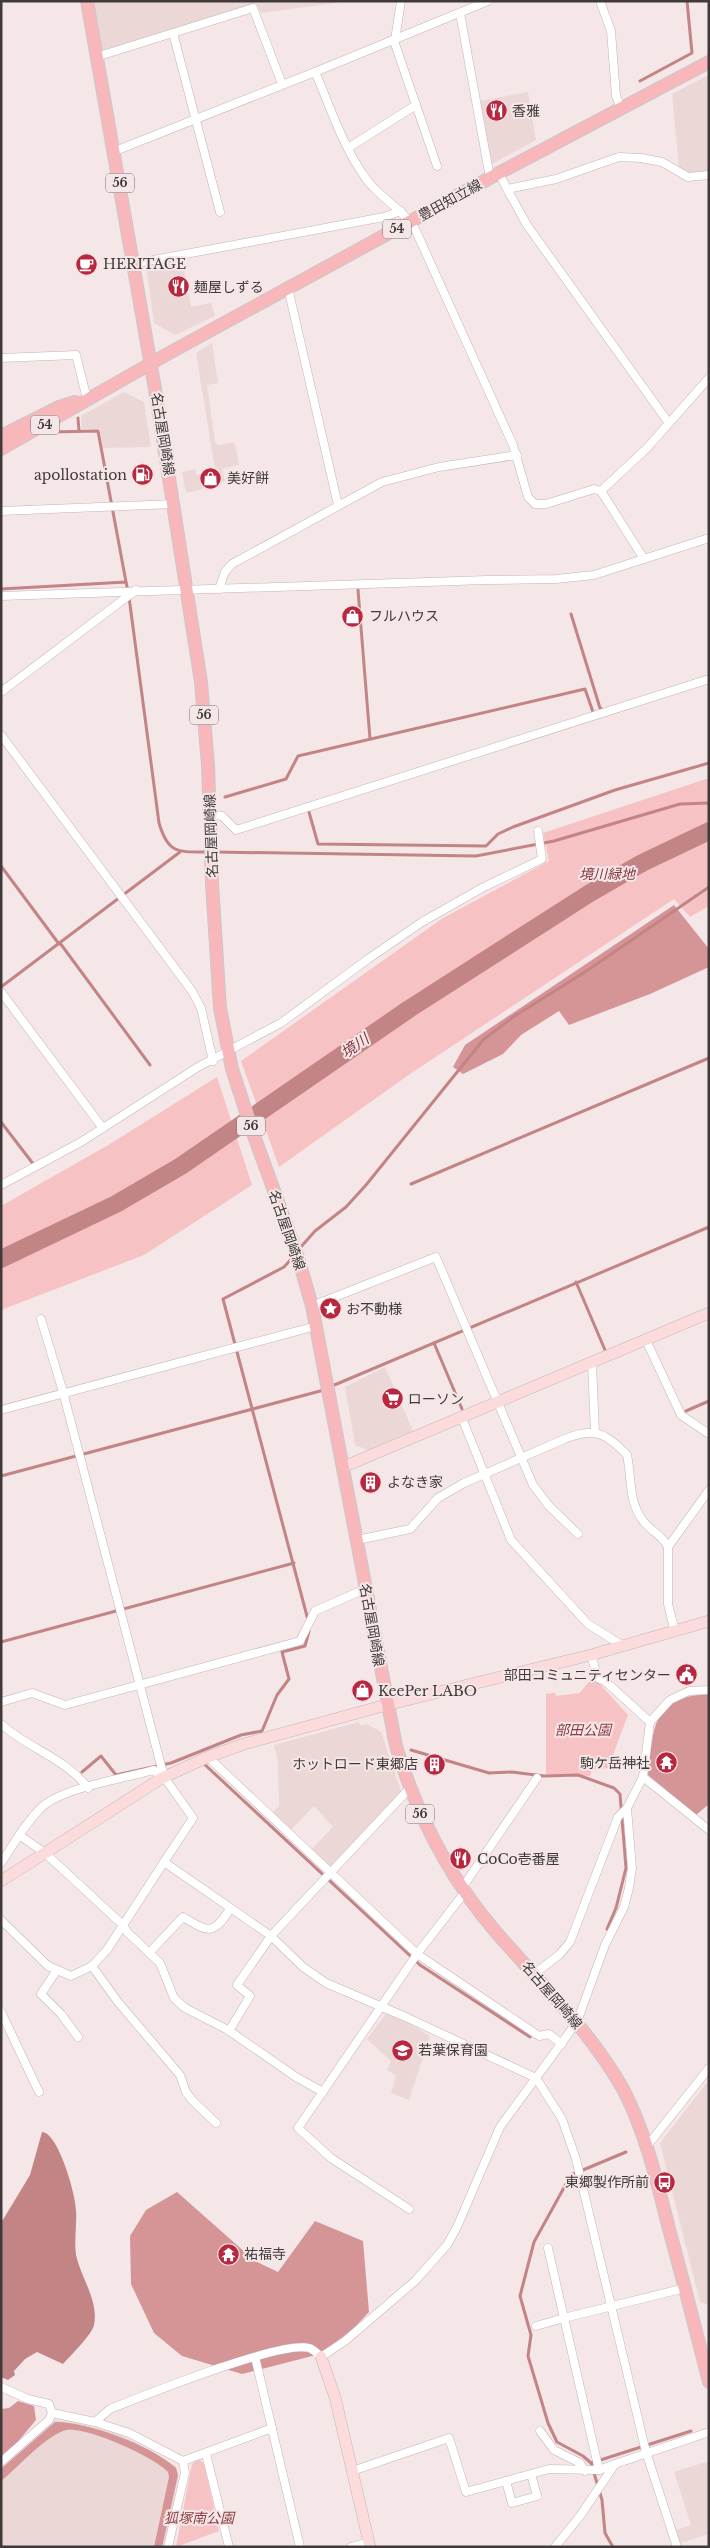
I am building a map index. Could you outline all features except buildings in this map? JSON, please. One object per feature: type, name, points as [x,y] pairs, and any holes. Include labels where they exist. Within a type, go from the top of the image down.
[{"type":"main road","name":"名古屋岡崎線","points":[[87,1],[115,151],[132,264],[174,504],[201,682],[208,765],[220,1008],[232,1069],[297,1254],[312,1306],[357,1540],[386,1705],[409,1789],[440,1855],[494,1930],[577,2022],[623,2090],[647,2146],[709,2382]]},
{"type":"main road","name":"豊田知立線","points":[[1,449],[87,399],[288,288],[709,62]]},
{"type":"main road","name":"豊田知立線","points":[[1,436],[59,407],[87,399]]},
{"type":"street","points":[[401,1],[394,40],[438,166]]},
{"type":"street","points":[[115,151],[315,72],[487,1]]},
{"type":"street","points":[[600,1],[611,32],[616,96],[621,108]]},
{"type":"street","points":[[96,57],[253,8],[282,84]]},
{"type":"street","points":[[460,13],[494,176],[507,189],[527,225],[668,422]]},
{"type":"street","points":[[173,33],[220,212]]},
{"type":"street","points":[[315,72],[348,148],[378,192],[402,210],[411,222],[516,455],[528,497],[535,504],[546,504],[594,489],[601,491],[644,559]]},
{"type":"street","points":[[348,148],[416,104]]},
{"type":"street","points":[[507,189],[556,179],[619,158],[642,158],[662,162],[688,177],[709,174]]},
{"type":"street","points":[[132,264],[384,217],[402,210]]},
{"type":"street","points":[[288,288],[338,505]]},
{"type":"street","points":[[1,358],[76,355],[87,399]]},
{"type":"street","points":[[601,491],[646,448],[709,378]]},
{"type":"street","points":[[219,589],[225,572],[232,564],[382,482],[439,467],[516,455]]},
{"type":"street","points":[[1,511],[174,504]]},
{"type":"street","points":[[1,596],[136,590],[556,579],[594,575],[709,538]]},
{"type":"street","points":[[1,692],[136,590]]},
{"type":"street","points":[[210,814],[222,816],[236,830],[709,679]]},
{"type":"street","points":[[1,735],[192,991],[201,1008],[213,1061]]},
{"type":"street","points":[[1,1185],[80,1142],[102,1126],[198,1066],[213,1061],[280,1023],[422,922],[482,888],[542,858],[537,832]]},
{"type":"street","points":[[1,992],[102,1126]]},
{"type":"street","points":[[312,1306],[436,1257],[520,1458],[541,1497],[578,1534]]},
{"type":"street","points":[[343,1467],[709,1314]]},
{"type":"street","points":[[41,1319],[63,1392],[163,1777]]},
{"type":"street","points":[[1,1410],[316,1326]]},
{"type":"street","points":[[646,1340],[681,1415],[709,1434]]},
{"type":"street","points":[[592,1363],[594,1432]]},
{"type":"street","points":[[462,1418],[485,1474],[496,1508],[511,1540],[588,1624],[624,1646]]},
{"type":"street","points":[[357,1540],[410,1530],[438,1498],[485,1474],[578,1433],[594,1432],[606,1436],[627,1455],[633,1504],[643,1522],[664,1539],[668,1547],[668,1604],[676,1632]]},
{"type":"street","points":[[668,1547],[709,1490]]},
{"type":"street","points":[[1,1702],[32,1694],[65,1705],[140,1683],[300,1641],[315,1611],[365,1590]]},
{"type":"street","points":[[1,1881],[163,1777],[208,1757],[244,1744],[386,1705],[591,1655],[709,1621]]},
{"type":"street","points":[[591,1655],[598,1678],[605,1681],[650,1722]]},
{"type":"street","points":[[534,1974],[559,1955],[570,1942],[618,1817],[627,1808],[643,1777],[650,1722],[670,1700],[689,1691],[709,1690]]},
{"type":"street","points":[[1,1724],[14,1735],[47,1752],[78,1774],[88,1788]]},
{"type":"street","points":[[208,1757],[417,1954],[539,2036],[549,2034],[562,2044]]},
{"type":"street","points":[[1,1863],[28,1823],[50,1801],[88,1788],[154,1770],[163,1777],[193,1818],[108,1950],[92,1966],[71,1976],[48,1966],[1,1920]]},
{"type":"street","points":[[643,1777],[709,1830]]},
{"type":"street","points":[[409,2209],[338,2163],[298,2128],[417,1954],[464,1890],[537,1778]]},
{"type":"street","points":[[229,2030],[250,1996],[237,1985],[271,1936],[409,1789]]},
{"type":"street","points":[[321,2357],[345,2340],[415,2281],[447,2245],[457,2227],[500,2127],[577,2022],[605,1946],[624,1907],[629,1888],[632,1868],[627,1808]]},
{"type":"street","points":[[19,1836],[46,1853],[124,1926],[127,1932],[160,1963],[174,1998],[185,2008],[229,2030],[296,2077],[323,2092]]},
{"type":"street","points":[[164,1862],[271,1936],[303,1967],[326,1983],[536,2078],[562,2119],[576,2159],[613,2306],[646,2452],[677,2547]]},
{"type":"street","points":[[149,1953],[183,1917],[204,1930],[209,1930],[220,1924],[230,1909]]},
{"type":"street","points":[[92,1966],[118,2002],[180,2075],[186,2092],[192,2100],[216,2123]]},
{"type":"street","points":[[57,1970],[41,1994],[61,2014],[78,2037]]},
{"type":"street","points":[[1,2012],[39,2092]]},
{"type":"street","points":[[647,2146],[709,2068]]},
{"type":"street","points":[[548,2248],[599,2470]]},
{"type":"street","points":[[536,2326],[685,2288]]},
{"type":"street","points":[[95,2422],[110,2409],[255,2357],[309,2348],[321,2357],[334,2397],[370,2545],[351,2547]]},
{"type":"street","points":[[255,2357],[300,2547]]},
{"type":"street","points":[[1,2388],[28,2399],[49,2404],[52,2413],[49,2420],[1,2462]]},
{"type":"street","points":[[52,2413],[95,2422],[129,2433],[183,2462],[272,2428]]},
{"type":"street","points":[[540,2431],[554,2450],[580,2464],[584,2471]]},
{"type":"street","points":[[352,2472],[449,2438],[466,2492],[549,2469],[599,2470],[646,2452],[709,2432]]},
{"type":"street","points":[[206,2454],[229,2547]]},
{"type":"street","points":[[168,2547],[185,2473],[183,2462]]},
{"type":"street","points":[[555,2547],[580,2516],[615,2464]]},
{"type":"street","points":[[506,2480],[512,2502],[521,2500],[537,2496],[531,2474]]},
{"type":"shaded area","points":[[92,1],[343,2],[261,13],[256,3],[100,53]]},
{"type":"shaded area","points":[[709,75],[709,172],[689,174],[679,168],[672,94]]},
{"type":"shaded area","points":[[528,92],[536,140],[492,164],[480,101]]},
{"type":"shaded area","points":[[182,259],[191,307],[211,303],[215,316],[175,335],[154,323],[146,265]]},
{"type":"shaded area","points":[[212,343],[218,383],[207,385],[215,442],[218,445],[235,444],[239,465],[222,469],[225,481],[222,484],[186,493],[182,472],[195,469],[197,476],[215,469],[196,353]]},
{"type":"shaded area","points":[[124,392],[144,402],[151,447],[103,448],[100,429],[82,429],[81,416]]},
{"type":"shaded area","points":[[674,905],[709,949],[709,967],[650,994],[569,1025],[559,1011],[521,1035],[503,1054],[463,1074],[453,1067],[465,1045]]},
{"type":"shaded area","points":[[385,1367],[413,1431],[368,1450],[355,1445],[345,1387]]},
{"type":"shaded area","points":[[709,1694],[709,1804],[696,1815],[648,1775],[655,1729],[659,1718],[666,1708],[676,1701],[690,1696]]},
{"type":"shaded area","points":[[359,1722],[360,1725],[367,1724],[381,1732],[402,1794],[331,1870],[310,1851],[333,1827],[314,1806],[290,1831],[272,1813],[279,1806],[278,1761],[274,1745]]},
{"type":"shaded area","name":"若葉保育園","points":[[386,2014],[408,2023],[430,2036],[409,2100],[391,2093],[396,2075],[387,2070],[391,2061],[367,2039]]},
{"type":"shaded area","points":[[709,2080],[709,2305],[700,2302],[660,2143]]},
{"type":"shaded area","points":[[42,2132],[48,2135],[54,2142],[60,2153],[73,2191],[76,2210],[76,2255],[92,2298],[95,2316],[94,2325],[85,2340],[63,2364],[37,2352],[25,2359],[14,2371],[15,2375],[8,2380],[1,2377],[1,2223],[30,2175]]},
{"type":"shaded area","points":[[177,2192],[255,2261],[278,2272],[315,2221],[363,2241],[369,2312],[352,2330],[320,2354],[242,2374],[182,2356],[154,2333],[131,2284],[130,2236],[146,2210]]},
{"type":"shaded area","points":[[18,2401],[34,2406],[36,2420],[10,2451],[1,2458],[1,2409],[9,2408]]},
{"type":"shaded area","points":[[53,2420],[73,2422],[120,2434],[176,2466],[178,2479],[164,2547],[1,2547],[1,2467]]},
{"type":"shaded area","points":[[55,2422],[84,2426],[119,2436],[151,2451],[176,2468],[178,2475],[162,2547],[154,2547],[169,2477],[168,2472],[149,2459],[118,2443],[85,2432],[63,2431],[46,2441],[1,2481],[1,2469]]},
{"type":"shaded area","points":[[709,2461],[709,2534],[680,2543],[676,2530],[691,2525],[674,2472]]},
{"type":"green space","name":"境川緑地","points":[[709,778],[709,906],[690,917],[674,899],[410,1074],[279,1167],[241,1061],[443,918],[549,861],[543,833]]},
{"type":"green space","points":[[217,1077],[252,1185],[144,1255],[1,1310],[1,1206],[110,1144]]},
{"type":"green space","name":"部田公園","points":[[591,1679],[600,1684],[628,1715],[608,1768],[592,1770],[590,1776],[546,1774],[546,1694],[555,1693],[556,1696],[580,1693]]},
{"type":"green space","name":"狐塚南公園","points":[[199,2459],[204,2464],[219,2531],[176,2547],[192,2464]]},
{"type":"waterway","points":[[640,81],[692,53],[687,1]]},
{"type":"waterway","points":[[78,418],[79,431]]},
{"type":"waterway","points":[[50,432],[98,431],[126,582]]},
{"type":"waterway","points":[[1,589],[126,582],[128,591]]},
{"type":"waterway","points":[[358,590],[370,739]]},
{"type":"waterway","points":[[129,597],[159,823],[162,833],[166,841],[176,849],[189,852],[208,852]]},
{"type":"waterway","points":[[571,614],[600,708],[604,710]]},
{"type":"waterway","points":[[225,797],[286,779],[298,756],[585,689],[593,712]]},
{"type":"waterway","points":[[309,812],[318,844],[486,846],[498,834],[513,827],[615,790],[709,763]]},
{"type":"waterway","points":[[214,852],[476,856],[554,841],[680,804],[709,803]]},
{"type":"waterway","name":"境川","points":[[1,1259],[116,1204],[181,1166],[409,1009],[590,893],[642,863],[709,831]]},
{"type":"waterway","points":[[1,987],[180,852]]},
{"type":"waterway","points":[[1,866],[59,944]]},
{"type":"waterway","points":[[299,1249],[315,1231],[346,1207],[366,1185],[483,1040],[513,1017],[585,972],[709,887]]},
{"type":"waterway","points":[[60,943],[150,1065]]},
{"type":"waterway","points":[[411,1184],[709,1058]]},
{"type":"waterway","points":[[1,1122],[34,1165]]},
{"type":"waterway","points":[[332,1386],[709,1227]]},
{"type":"waterway","points":[[294,1256],[284,1267],[223,1299],[308,1620]]},
{"type":"waterway","points":[[576,1282],[605,1350]]},
{"type":"waterway","points":[[434,1343],[462,1409]]},
{"type":"waterway","points":[[1,1476],[324,1390]]},
{"type":"waterway","points":[[686,1411],[709,1401]]},
{"type":"waterway","points":[[1,1642],[294,1563]]},
{"type":"waterway","points":[[82,1772],[101,1756],[116,1775],[171,1763],[241,1735],[262,1731],[277,1695],[289,1679],[282,1652],[305,1646],[309,1631]]},
{"type":"waterway","points":[[411,1750],[489,1773],[512,1772],[544,1776],[578,1775],[614,1788],[620,1794],[626,1868],[616,1908],[607,1929]]},
{"type":"waterway","points":[[202,1762],[420,1965],[530,2037]]},
{"type":"waterway","points":[[626,2152],[571,2175],[534,2242],[520,2296],[531,2335],[528,2356],[548,2423],[557,2442],[583,2456],[591,2463],[691,2431]]},
{"type":"waterway","points":[[591,2463],[602,2500],[605,2533],[613,2547]]},
{"type":"place","name":"香雅","points":[[496,111]]},
{"type":"place","name":"HERITAGE","points":[[87,264]]},
{"type":"place","name":"麺屋しずる","points":[[178,287]]},
{"type":"place","name":"apollostation","points":[[143,475]]},
{"type":"place","name":"美好餅","points":[[211,478]]},
{"type":"place","name":"フルハウス","points":[[353,616]]},
{"type":"place","name":"お不動様","points":[[330,1309]]},
{"type":"place","name":"ローソン","points":[[392,1399]]},
{"type":"place","name":"よなき家","points":[[371,1482]]},
{"type":"place","name":"部田コミュニティセンター","points":[[687,1675]]},
{"type":"place","name":"KeePer LABO","points":[[362,1691]]},
{"type":"place","name":"駒ケ岳神社","points":[[666,1763]]},
{"type":"place","name":"ホットロード東郷店","points":[[434,1764]]},
{"type":"place","name":"CoCo壱番屋","points":[[461,1859]]},
{"type":"place","name":"若葉保育園","points":[[402,2050]]},
{"type":"place","name":"東郷製作所前","points":[[665,2182]]},
{"type":"place","name":"祐福寺","points":[[228,2254]]}]
